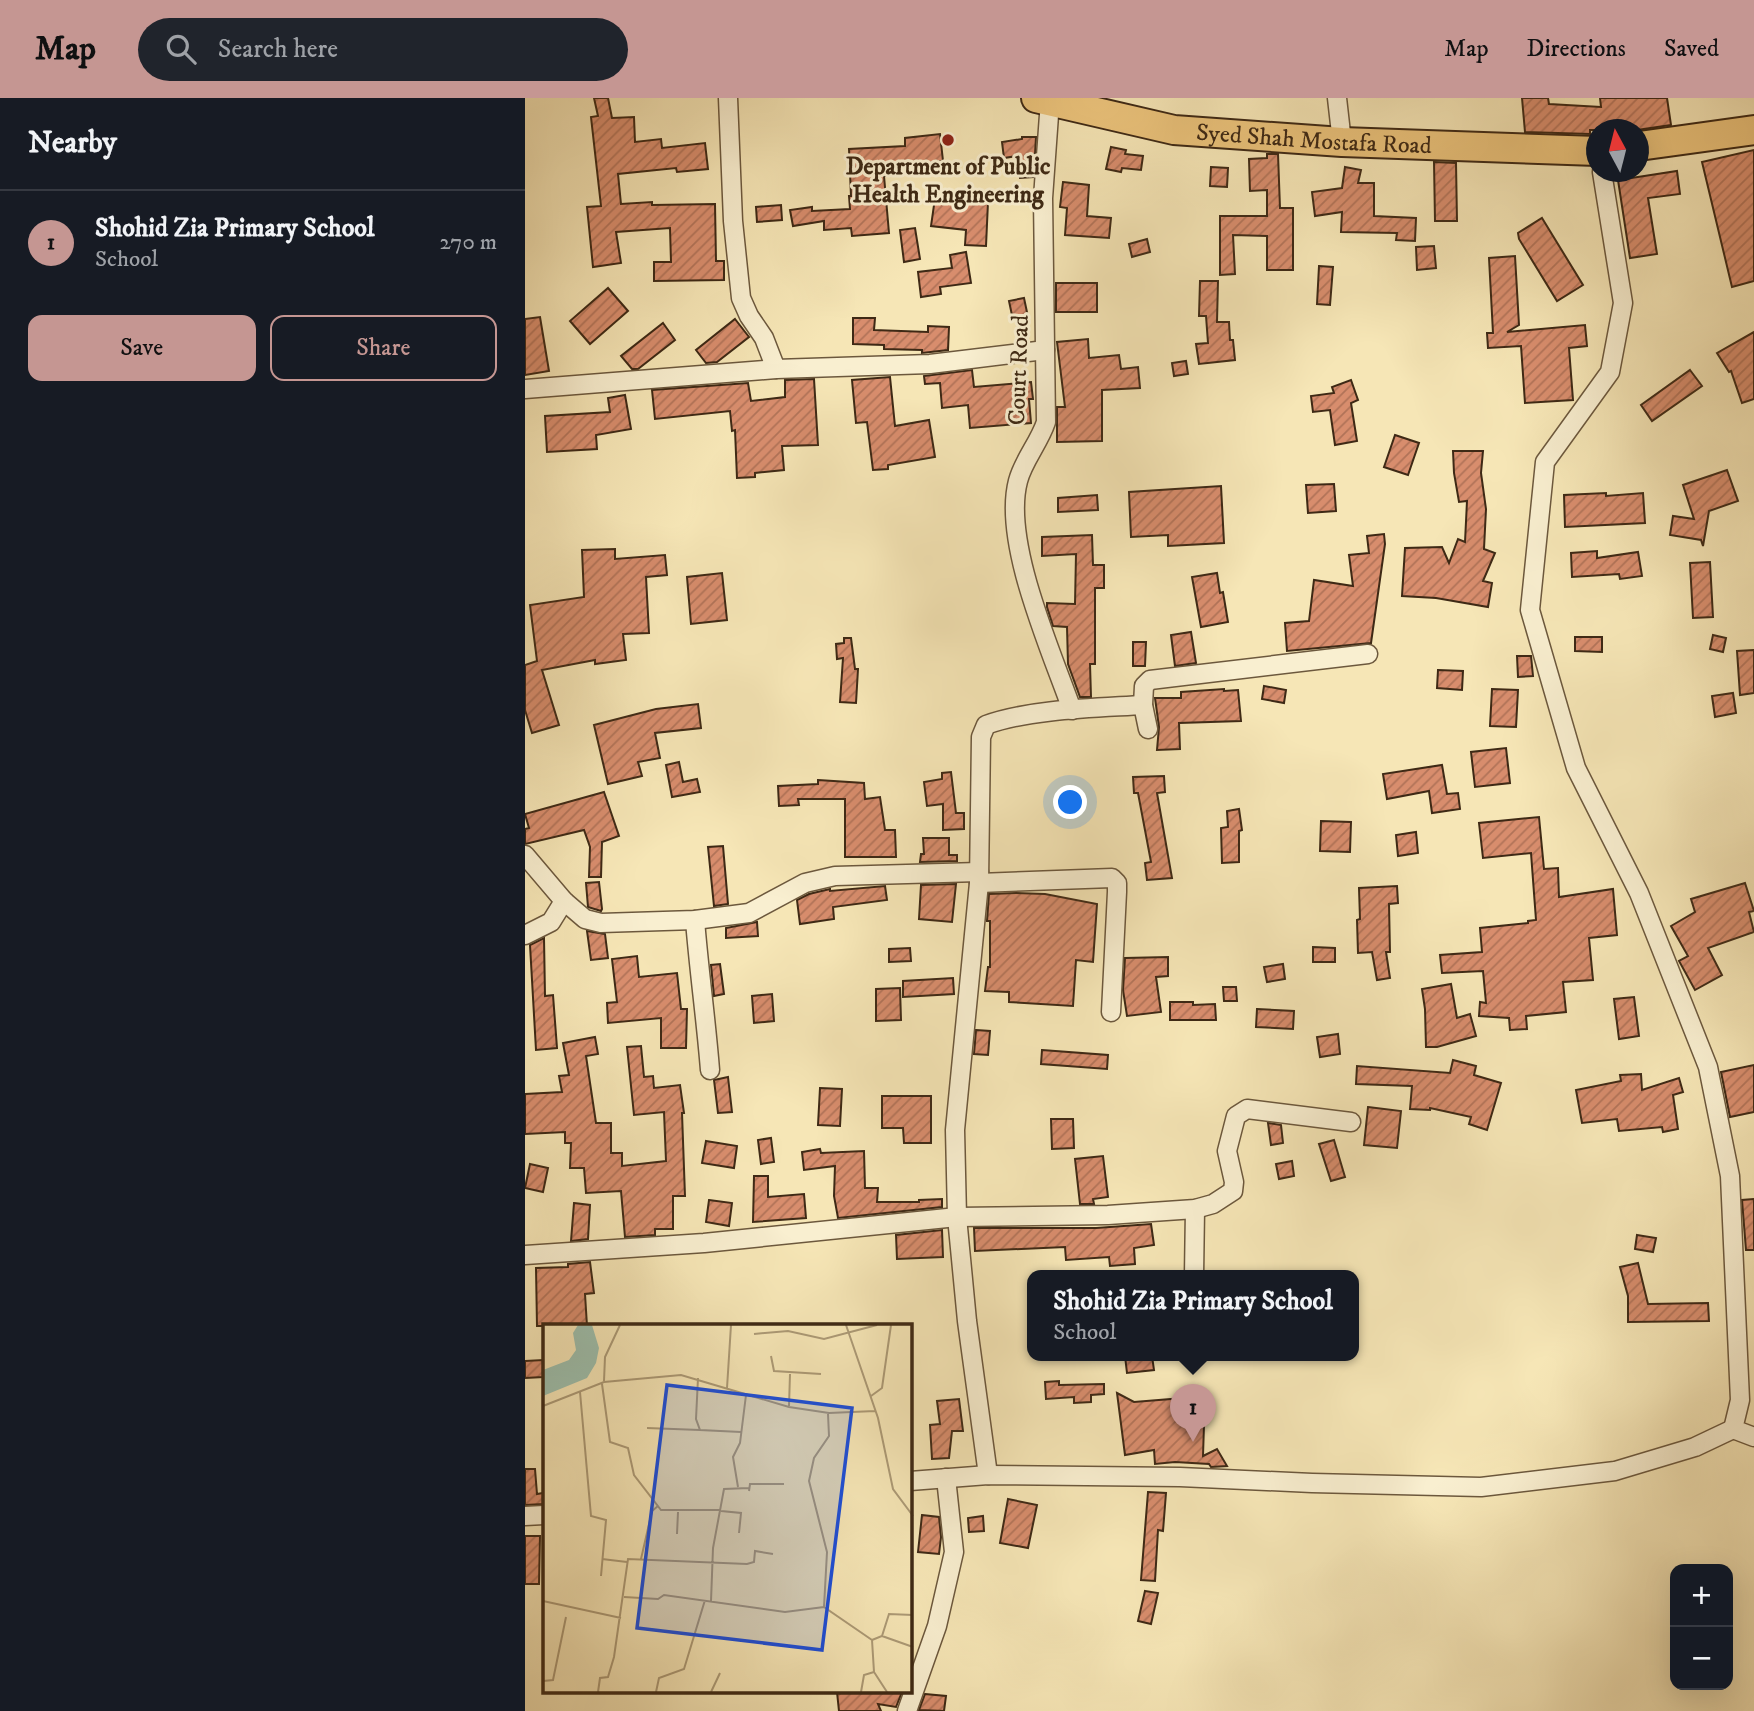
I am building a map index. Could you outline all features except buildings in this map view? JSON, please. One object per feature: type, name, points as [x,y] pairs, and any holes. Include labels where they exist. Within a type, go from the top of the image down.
[{"type":"highway","name":"Syed Shah Mostafa Road","points":[[1043,100],[1174,130],[1342,142],[1586,151]]},
{"type":"highway","points":[[1649,145],[1754,130]]},
{"type":"street","points":[[728,98],[733,221],[741,298],[764,338],[776,369]]},
{"type":"street","points":[[1337,98],[1342,142]]},
{"type":"street","name":"Court Road","points":[[1043,100],[1046,422],[1040,440],[1018,480],[1014,516],[1026,581],[1072,710]]},
{"type":"street","points":[[1604,182],[1623,303],[1610,372],[1545,461],[1530,610],[1576,768],[1639,893],[1708,1067],[1730,1176],[1739,1400],[1733,1429]]},
{"type":"street","points":[[525,389],[776,369],[930,365],[1045,350]]},
{"type":"street","points":[[1148,729],[1143,705],[1144,686],[1150,680],[1368,654]]},
{"type":"street","points":[[988,1475],[967,1321],[957,1217],[955,1130],[979,878],[981,737],[986,724],[998,720],[1072,710],[1143,705]]},
{"type":"street","points":[[525,855],[564,901],[585,919],[594,922],[695,920],[749,913],[805,883],[835,876],[1112,878],[1117,883],[1117,892],[1111,1012]]},
{"type":"street","points":[[525,935],[551,922],[564,901]]},
{"type":"street","points":[[695,920],[710,1070]]},
{"type":"street","points":[[525,1255],[704,1243],[957,1217],[1108,1215],[1195,1209],[1213,1204],[1233,1191],[1234,1182],[1227,1151],[1236,1116],[1247,1110],[1351,1122]]},
{"type":"street","points":[[1194,1270],[1195,1209]]},
{"type":"street","points":[[912,1481],[988,1475],[1481,1487],[1615,1471],[1695,1447],[1733,1429],[1754,1437]]},
{"type":"street","points":[[907,1711],[937,1626],[954,1552],[946,1478]]},
{"type":"street","points":[[525,1516],[543,1515]]},
{"type":"place","name":"Department of Public Health Engineering","points":[[948,140]]},
{"type":"place","name":"Shohid Zia Primary School","points":[[1193,1442]]}]
